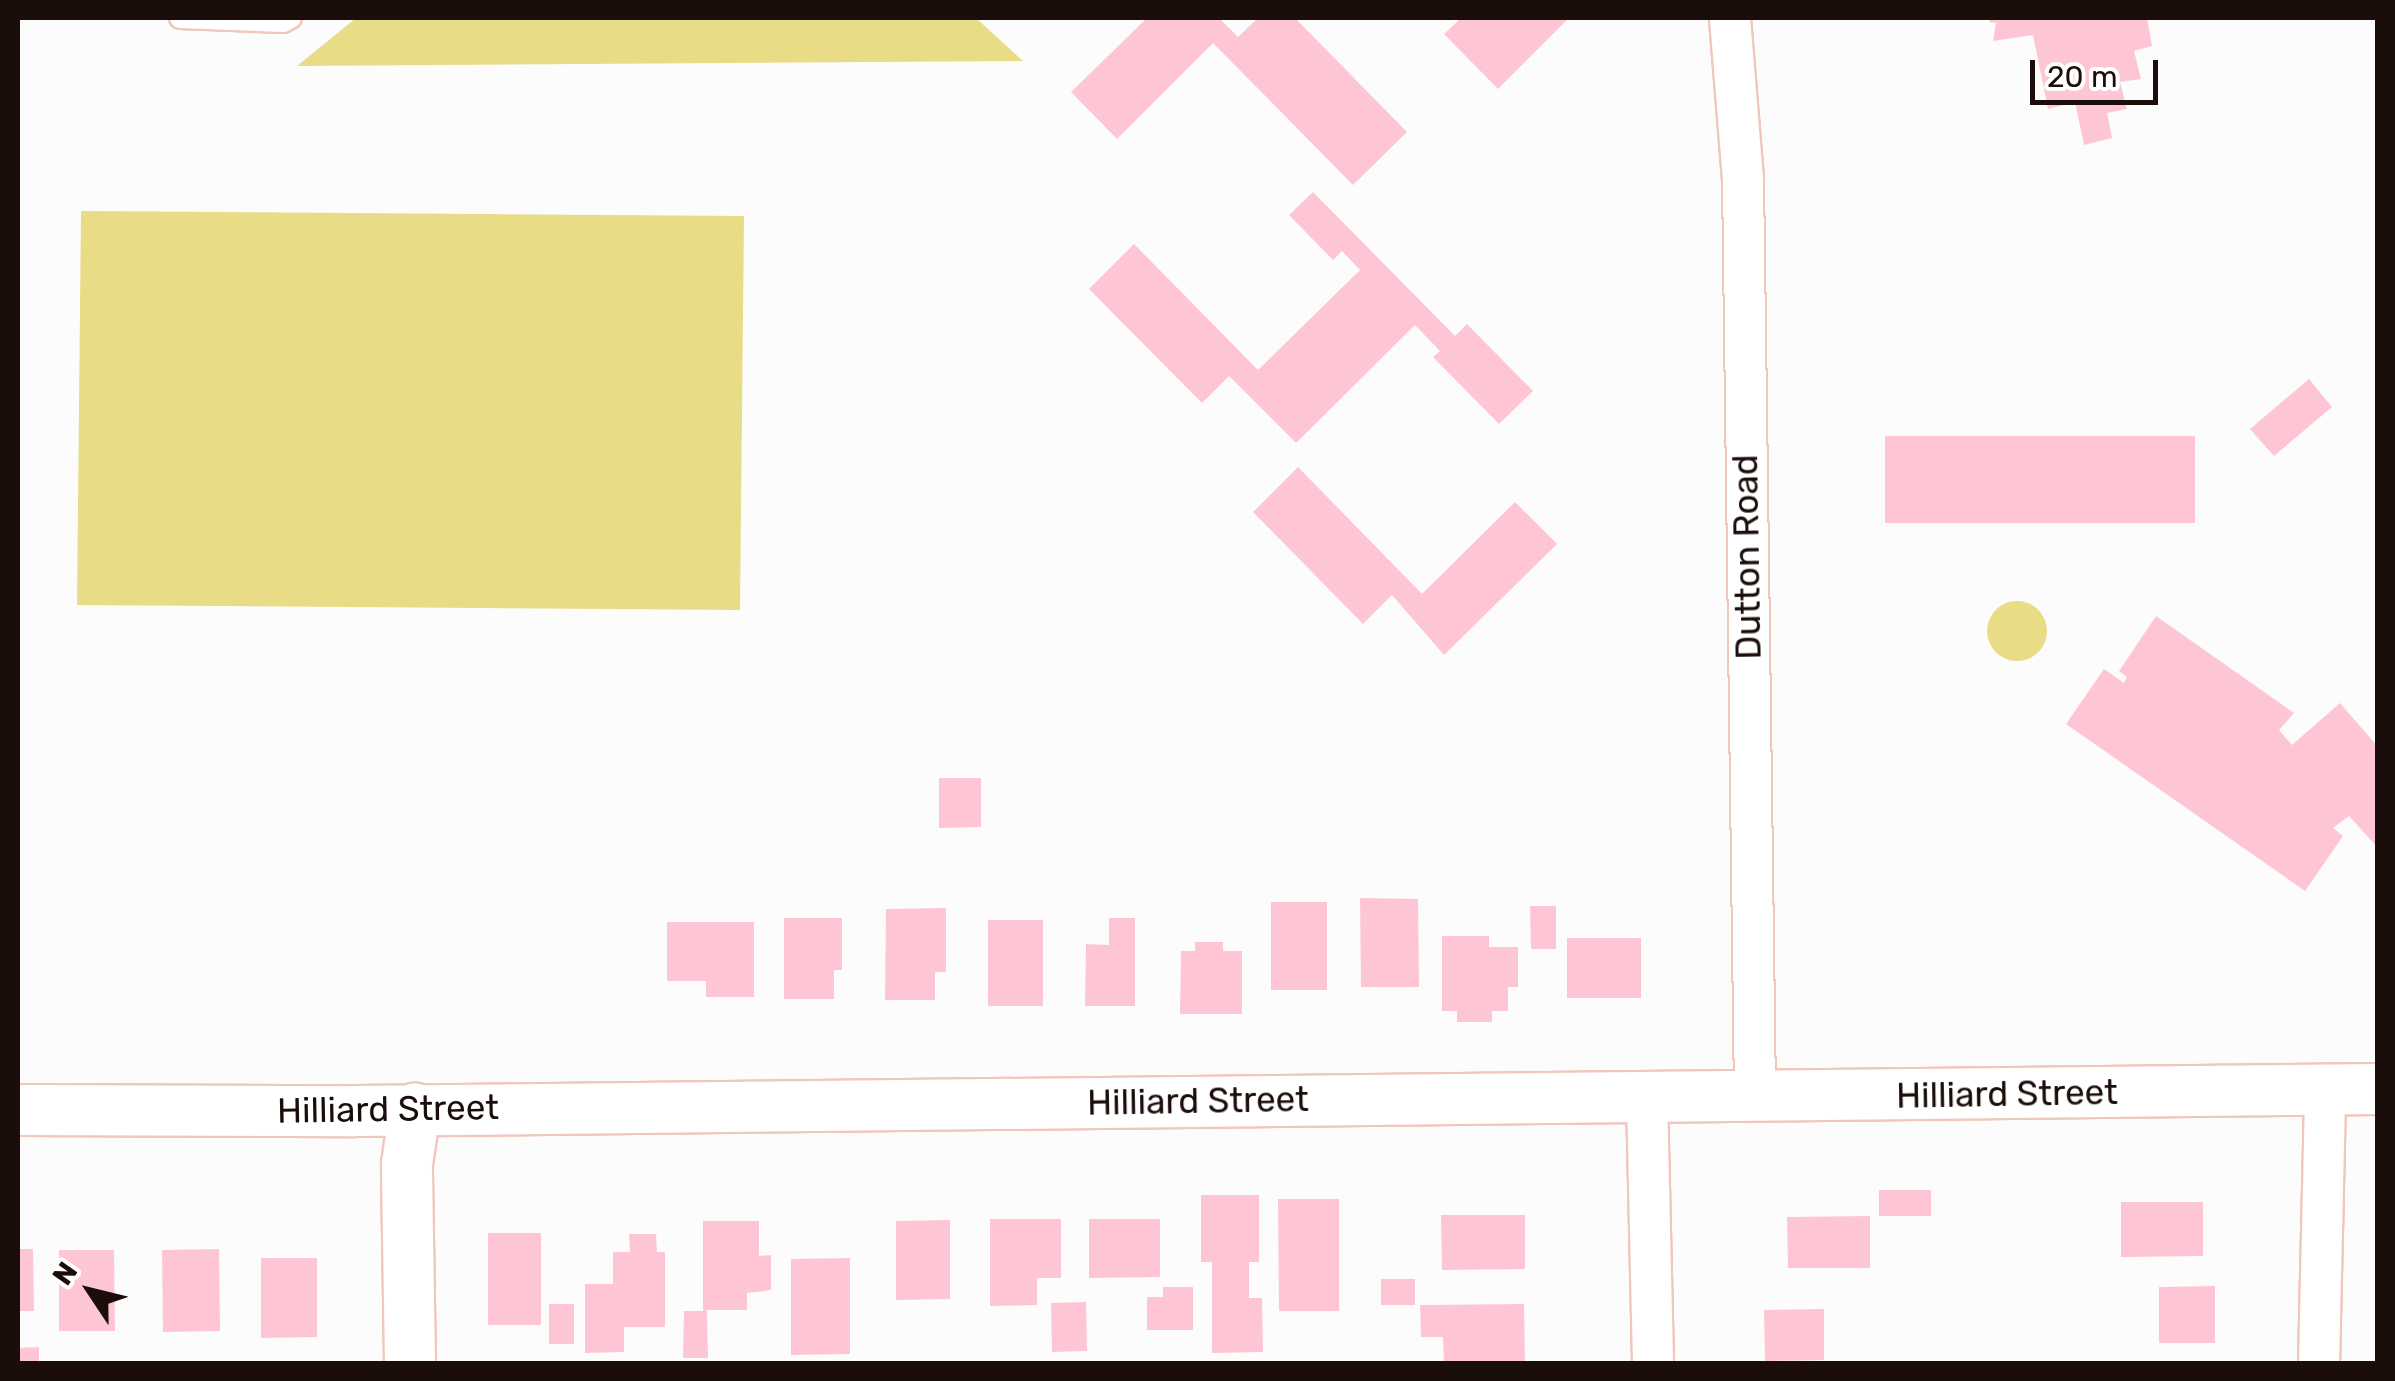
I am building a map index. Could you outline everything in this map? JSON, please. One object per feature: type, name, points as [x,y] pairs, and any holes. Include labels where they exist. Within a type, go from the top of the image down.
[{"type":"street","name":"Dutton Road","points":[[1730,18],[1743,178],[1756,1097]]},
{"type":"street","name":"Hilliard Street","points":[[18,1110],[2378,1089]]},
{"type":"street","points":[[2318,1364],[2325,1092]]},
{"type":"street","points":[[1647,1097],[1652,1364]]},
{"type":"street","points":[[410,1364],[407,1164],[414,1109]]},
{"type":"lane","points":[[180,18],[283,22],[291,18]]},
{"type":"shaded area","points":[[356,18],[976,18],[1023,61],[297,66]]},
{"type":"shaded area","points":[[81,211],[744,216],[740,610],[77,605]]},
{"type":"shaded area","points":[[2017,601],[2038,610],[2047,631],[2038,652],[2017,661],[1996,652],[1987,631],[1996,610]]},
{"type":"building","points":[[1147,18],[1219,18],[1238,37],[1258,18],[1295,18],[1407,132],[1353,185],[1213,43],[1117,139],[1071,92]]},
{"type":"building","points":[[1461,18],[1569,18],[1498,89],[1444,34]]},
{"type":"building","points":[[1990,18],[2147,18],[2152,46],[2134,51],[2141,79],[2120,82],[2127,109],[2107,113],[2112,138],[2084,145],[2075,102],[2048,109],[2033,35],[1993,41],[1996,23],[1989,22]]},
{"type":"building","points":[[1313,192],[1455,336],[1467,324],[1533,391],[1499,424],[1433,357],[1440,351],[1415,325],[1296,443],[1229,376],[1202,403],[1089,289],[1134,244],[1258,370],[1360,270],[1342,251],[1333,260],[1289,215]]},
{"type":"building","points":[[2309,379],[2332,407],[2274,456],[2250,429]]},
{"type":"building","points":[[1885,436],[2195,436],[2195,523],[1885,523]]},
{"type":"building","points":[[1298,467],[1422,594],[1515,502],[1557,544],[1444,655],[1392,595],[1363,624],[1253,512]]},
{"type":"building","points":[[2156,616],[2294,713],[2279,730],[2292,745],[2340,703],[2378,747],[2378,848],[2349,816],[2333,828],[2343,836],[2305,891],[2066,724],[2104,669],[2124,683],[2127,677],[2119,671]]},
{"type":"building","points":[[939,778],[981,778],[981,827],[939,828]]},
{"type":"building","points":[[1360,898],[1418,899],[1419,987],[1361,987]]},
{"type":"building","points":[[1271,902],[1327,902],[1327,990],[1271,990]]},
{"type":"building","points":[[1530,906],[1556,906],[1556,949],[1531,949]]},
{"type":"building","points":[[946,908],[946,972],[935,972],[935,1000],[885,1000],[886,909]]},
{"type":"building","points":[[784,918],[842,918],[842,970],[834,970],[834,999],[784,999]]},
{"type":"building","points":[[1109,918],[1135,918],[1135,1006],[1085,1006],[1086,944],[1109,945]]},
{"type":"building","points":[[988,920],[1043,920],[1043,1006],[988,1006]]},
{"type":"building","points":[[667,922],[754,922],[754,997],[706,997],[706,981],[667,981]]},
{"type":"building","points":[[1442,936],[1489,936],[1489,947],[1518,947],[1518,987],[1508,987],[1508,1011],[1492,1011],[1492,1022],[1457,1022],[1457,1011],[1442,1011]]},
{"type":"building","points":[[1567,938],[1641,938],[1641,998],[1567,998]]},
{"type":"building","points":[[1195,942],[1223,942],[1223,951],[1242,951],[1242,1014],[1180,1014],[1181,951],[1195,951]]},
{"type":"building","points":[[1879,1190],[1931,1190],[1931,1216],[1879,1216]]},
{"type":"building","points":[[1201,1195],[1259,1195],[1259,1262],[1249,1262],[1249,1298],[1262,1298],[1263,1352],[1212,1353],[1212,1262],[1201,1262]]},
{"type":"building","points":[[1278,1199],[1339,1199],[1339,1311],[1279,1311]]},
{"type":"building","points":[[2121,1202],[2203,1202],[2203,1256],[2121,1257]]},
{"type":"building","points":[[1441,1215],[1525,1215],[1525,1269],[1442,1270]]},
{"type":"building","points":[[1870,1216],[1870,1268],[1788,1268],[1787,1217]]},
{"type":"building","points":[[990,1219],[1061,1219],[1061,1278],[1037,1278],[1037,1305],[990,1306]]},
{"type":"building","points":[[1089,1219],[1160,1219],[1160,1277],[1089,1278]]},
{"type":"building","points":[[950,1220],[950,1299],[896,1300],[896,1221]]},
{"type":"building","points":[[703,1221],[759,1221],[759,1256],[771,1255],[771,1290],[747,1293],[747,1310],[707,1310],[708,1358],[683,1358],[684,1311],[703,1311]]},
{"type":"building","points":[[488,1233],[541,1233],[541,1325],[488,1325]]},
{"type":"building","points":[[629,1234],[656,1234],[657,1252],[665,1252],[665,1327],[624,1327],[624,1352],[585,1353],[585,1284],[613,1284],[613,1252],[630,1252]]},
{"type":"building","points":[[18,1249],[33,1249],[34,1311],[18,1311]]},
{"type":"building","points":[[219,1249],[220,1331],[163,1332],[162,1250]]},
{"type":"building","points":[[59,1250],[114,1250],[115,1331],[59,1331]]},
{"type":"building","points":[[261,1258],[317,1258],[317,1337],[261,1338]]},
{"type":"building","points":[[850,1258],[850,1354],[791,1355],[791,1259]]},
{"type":"building","points":[[1381,1279],[1415,1279],[1415,1305],[1381,1305]]},
{"type":"building","points":[[2215,1286],[2215,1343],[2159,1343],[2159,1287]]},
{"type":"building","points":[[1163,1287],[1193,1287],[1193,1330],[1147,1330],[1147,1297],[1163,1297]]},
{"type":"building","points":[[1086,1302],[1087,1351],[1052,1352],[1051,1303]]},
{"type":"building","points":[[549,1304],[574,1304],[574,1344],[549,1344]]},
{"type":"building","points":[[1524,1304],[1525,1363],[1444,1364],[1443,1337],[1421,1337],[1420,1305]]},
{"type":"building","points":[[1824,1309],[1824,1360],[1765,1361],[1764,1310]]},
{"type":"building","points":[[39,1347],[39,1364],[18,1364],[18,1348]]}]
